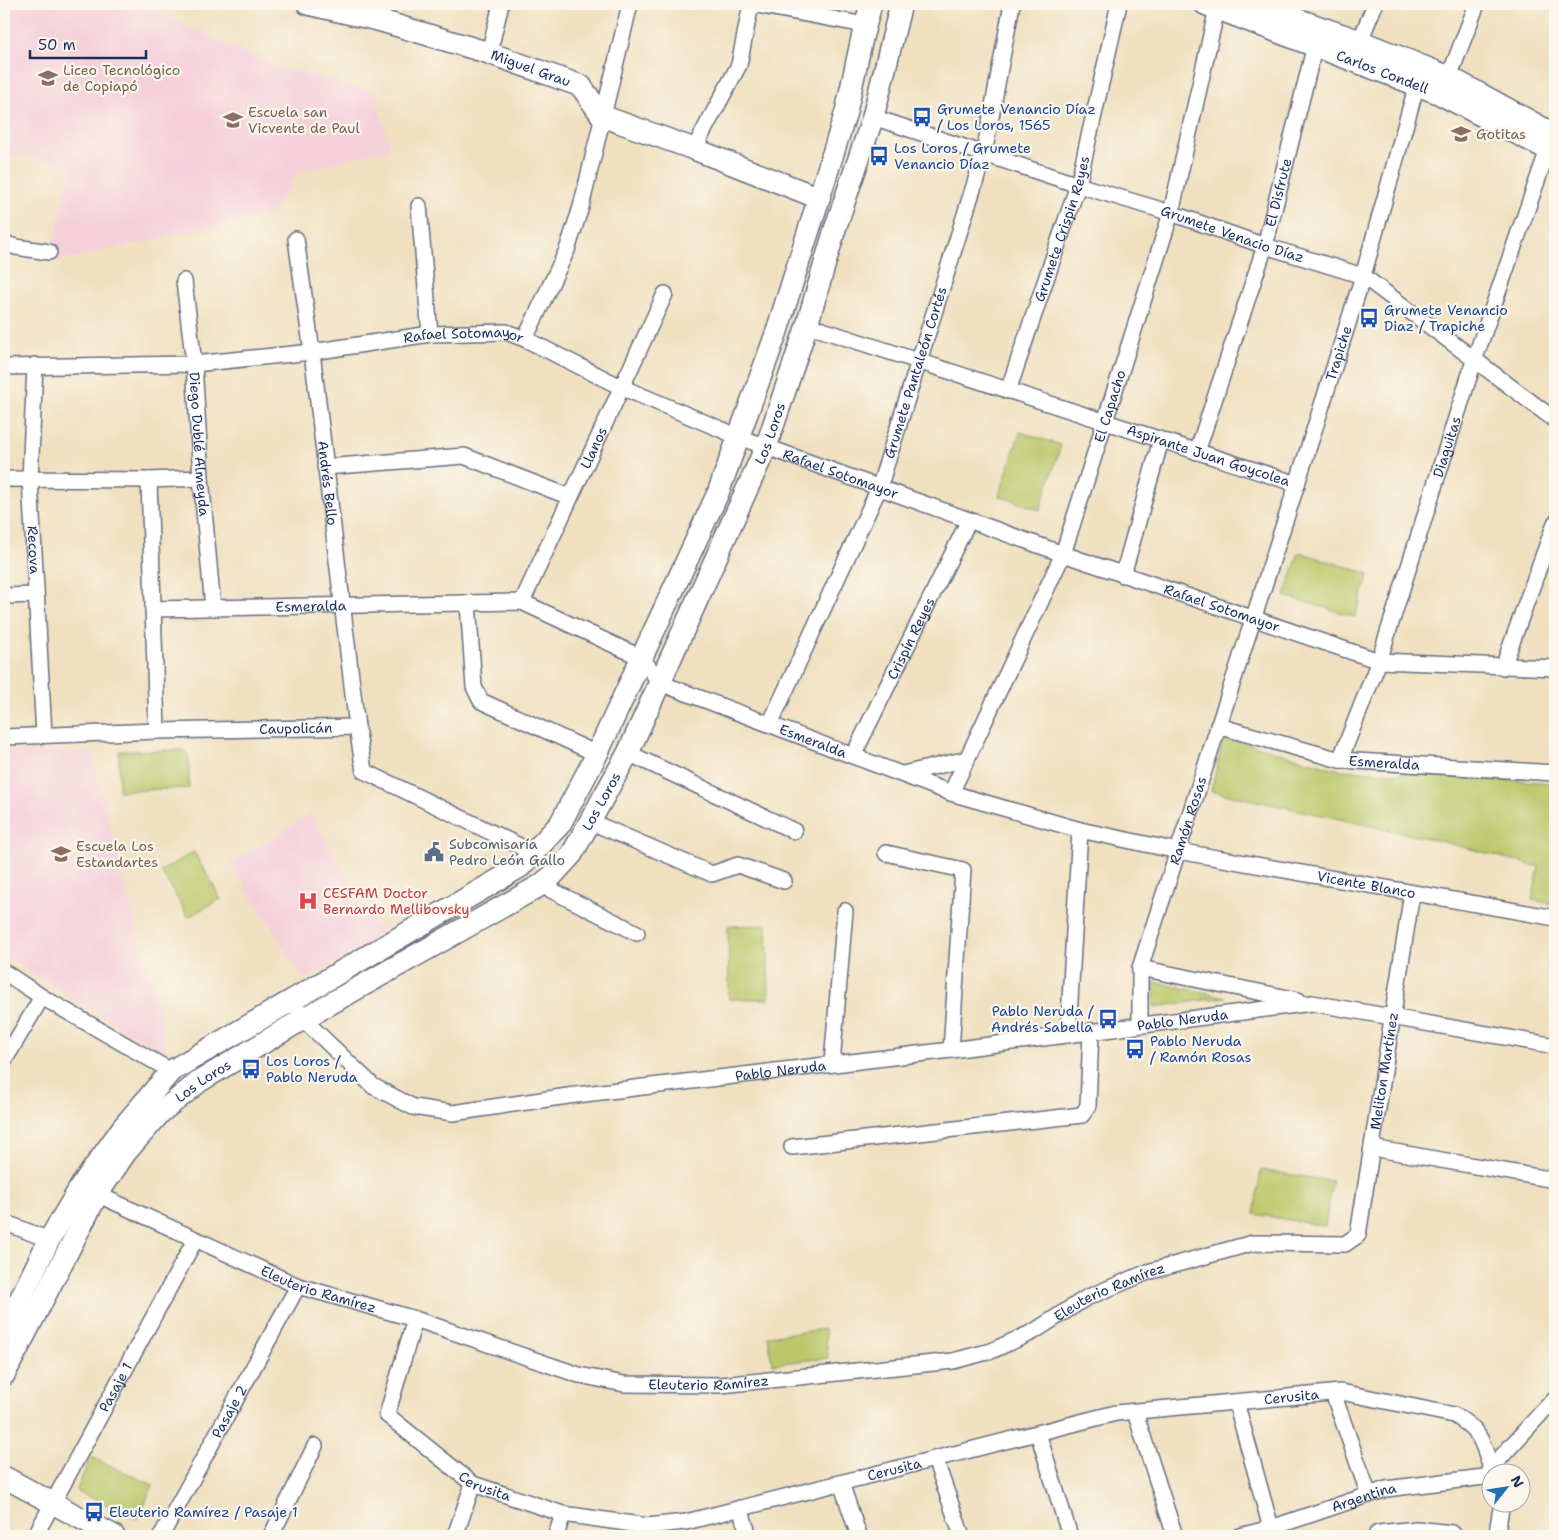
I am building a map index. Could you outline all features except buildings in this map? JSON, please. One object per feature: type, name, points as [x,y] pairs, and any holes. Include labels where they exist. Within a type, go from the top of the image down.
[{"type":"main road","name":"Miguel Grau","points":[[308,4],[380,12],[581,86],[602,116]]},
{"type":"main road","name":"Los Loros","points":[[4,1375],[89,1191],[123,1127],[171,1071],[520,867],[560,824],[597,754],[718,493],[776,334],[846,112],[871,4]]},
{"type":"main road","name":"Los Loros","points":[[4,1332],[49,1240],[89,1191],[120,1159],[142,1132],[179,1096],[200,1081],[303,1019],[541,885],[572,854],[628,753],[766,447],[872,117],[901,4]]},
{"type":"main road","name":"Carlos Condell","points":[[1253,4],[1360,42],[1553,143]]},
{"type":"main road","name":"Carlos Condell","points":[[1213,5],[1416,84],[1444,85]]},
{"type":"main road","points":[[602,116],[694,149],[819,198]]},
{"type":"main road","points":[[4,1477],[114,1536]]},
{"type":"main road","points":[[1379,1536],[1416,1532],[1450,1536]]},
{"type":"street","points":[[489,53],[501,4]]},
{"type":"street","points":[[524,338],[567,250],[581,207],[630,4]]},
{"type":"street","points":[[694,149],[739,66],[752,4],[865,25]]},
{"type":"street","name":"Grumete Pantaleón Cortés","points":[[770,724],[879,488],[984,154],[1012,4]]},
{"type":"street","name":"Grumete Crispin Reyes","points":[[1008,391],[1078,185],[1119,4]]},
{"type":"street","points":[[1360,42],[1375,4]]},
{"type":"street","points":[[1444,85],[1477,4]]},
{"type":"street","name":"El Capacho","points":[[951,793],[1063,554],[1171,213],[1213,5]]},
{"type":"street","name":"El Disfrute","points":[[1197,452],[1264,246],[1315,45]]},
{"type":"street","name":"Trapiche","points":[[1253,618],[1363,276],[1416,84]]},
{"type":"street","name":"Grumete Venacio Díaz","points":[[872,117],[1078,185],[1171,213],[1264,246],[1363,276],[1555,420]]},
{"type":"street","name":"Diaguitas","points":[[1340,760],[1379,661],[1474,358],[1553,143]]},
{"type":"street","points":[[419,206],[430,334]]},
{"type":"street","name":"Andrés Bello","points":[[296,239],[312,352],[357,727]]},
{"type":"street","points":[[4,243],[16,247],[49,252]]},
{"type":"street","name":"Diego Dublé Almeyda","points":[[184,281],[194,364],[201,478],[213,608]]},
{"type":"street","name":"Llanos","points":[[522,602],[665,294]]},
{"type":"street","name":"Aspirante Juan Goycolea","points":[[807,324],[1297,484]]},
{"type":"street","name":"Rafael Sotomayor","points":[[4,366],[194,364],[312,352],[430,334],[506,332],[524,338],[622,387],[739,437],[1063,554],[1379,661],[1555,668]]},
{"type":"street","name":"Recova","points":[[35,365],[30,479],[44,735]]},
{"type":"street","points":[[1123,575],[1161,440]]},
{"type":"street","points":[[325,467],[464,456],[570,497]]},
{"type":"street","points":[[4,479],[149,480],[201,478]]},
{"type":"street","points":[[149,480],[157,731]]},
{"type":"street","name":"Crispín Reyes","points":[[853,756],[969,520]]},
{"type":"street","points":[[1503,667],[1555,523]]},
{"type":"street","points":[[4,596],[36,595]]},
{"type":"street","name":"Esmeralda","points":[[153,609],[522,602],[642,658],[660,683],[951,793],[1080,830],[1178,851]]},
{"type":"street","points":[[468,603],[474,687],[481,701],[597,754]]},
{"type":"street","name":"Ramón Rosas","points":[[1140,1024],[1140,968],[1253,618]]},
{"type":"street","name":"Esmeralda","points":[[1218,726],[1340,760],[1555,773]]},
{"type":"street","points":[[357,727],[364,771],[534,853]]},
{"type":"street","name":"Caupolicán","points":[[4,736],[357,727]]},
{"type":"street","points":[[628,753],[794,831]]},
{"type":"street","points":[[902,774],[967,760]]},
{"type":"street","points":[[589,821],[712,874],[738,865],[784,881]]},
{"type":"street","points":[[1068,1034],[1080,830]]},
{"type":"street","name":"Vicente Blanco","points":[[1178,851],[1555,918]]},
{"type":"street","points":[[886,853],[963,870],[951,1050]]},
{"type":"street","points":[[541,885],[637,933]]},
{"type":"street","name":"Meliton Martínez","points":[[1346,1244],[1358,1236],[1412,893]]},
{"type":"street","points":[[832,1063],[845,911]]},
{"type":"street","name":"Pablo Neruda","points":[[1140,968],[1312,1003],[1555,1046]]},
{"type":"street","points":[[4,972],[42,997],[171,1071]]},
{"type":"street","points":[[4,1061],[42,997]]},
{"type":"street","name":"Pablo Neruda","points":[[292,1000],[303,1019],[373,1086],[413,1107],[453,1113],[568,1096],[951,1050],[1312,1003]]},
{"type":"street","points":[[792,1147],[1082,1115],[1088,1106],[1091,1031]]},
{"type":"street","points":[[1372,1148],[1555,1180]]},
{"type":"street","name":"Eleuterio Ramírez","points":[[89,1191],[298,1286],[415,1320],[580,1375],[624,1384],[721,1384],[953,1361],[991,1352],[1033,1332],[1086,1298],[1148,1272],[1253,1243],[1346,1244]]},
{"type":"street","points":[[4,1222],[49,1240]]},
{"type":"street","name":"Pasaje 1","points":[[35,1536],[194,1240]]},
{"type":"street","name":"Pasaje 2","points":[[161,1536],[298,1286]]},
{"type":"street","name":"Cerusita","points":[[415,1320],[386,1415],[472,1484],[563,1514],[647,1533],[1116,1413],[1341,1392],[1454,1415],[1470,1424],[1482,1439],[1488,1462]]},
{"type":"street","points":[[1333,1393],[1369,1495]]},
{"type":"street","points":[[1500,1462],[1555,1398]]},
{"type":"street","points":[[1236,1402],[1271,1528]]},
{"type":"street","points":[[1135,1412],[1175,1536]]},
{"type":"street","points":[[1038,1433],[1070,1536]]},
{"type":"street","points":[[272,1536],[315,1446]]},
{"type":"street","points":[[935,1459],[962,1536]]},
{"type":"street","name":"Argentina","points":[[1240,1536],[1271,1528],[1386,1489],[1482,1473]]},
{"type":"street","points":[[841,1483],[859,1536]]},
{"type":"street","points":[[455,1536],[472,1484]]},
{"type":"street","points":[[740,1508],[749,1536]]},
{"type":"street","points":[[1494,1536],[1497,1532],[1500,1512]]},
{"type":"street","points":[[556,1536],[563,1514]]},
{"type":"shaded area","name":"Escuela san Vicvente de Paul","points":[[4,4],[137,4],[277,67],[375,92],[390,148],[297,173],[272,213],[49,263],[72,165],[4,152]]},
{"type":"shaded area","name":"Escuela Los Estandartes","points":[[4,751],[91,752],[169,1056],[4,956]]},
{"type":"shaded area","name":"CESFAM Doctor Bernardo Mellibovsky","points":[[310,813],[384,938],[304,979],[231,864]]},
{"type":"green space","points":[[1020,432],[1061,445],[1040,510],[999,496]]},
{"type":"green space","points":[[1299,552],[1369,574],[1355,617],[1285,596]]},
{"type":"green space","points":[[1224,737],[1340,770],[1555,783],[1555,904],[1532,900],[1539,867],[1440,841],[1211,791]]},
{"type":"green space","points":[[184,750],[189,758],[189,788],[119,791],[119,751]]},
{"type":"green space","points":[[194,852],[221,899],[188,917],[161,871]]},
{"type":"green space","points":[[767,925],[769,999],[729,999],[728,926]]},
{"type":"green space","points":[[1154,982],[1226,997],[1154,1007]]},
{"type":"green space","points":[[1261,1170],[1332,1181],[1325,1226],[1254,1214]]},
{"type":"green space","points":[[825,1329],[828,1358],[772,1364],[768,1336]]},
{"type":"green space","points":[[91,1457],[153,1485],[138,1519],[76,1491]]},
{"type":"place","name":"Liceo Tecnológico de Copiapó","points":[[48,78]]},
{"type":"place","name":"Grumete Venancio Díaz / Los Loros, 1565","points":[[922,117]]},
{"type":"place","name":"Escuela san Vicvente de Paul","points":[[233,120]]},
{"type":"place","name":"Gotitas","points":[[1461,134]]},
{"type":"place","name":"Los Loros / Grumete Venancio Díaz","points":[[879,156]]},
{"type":"place","name":"Grumete Venancio Diaz / Trapiche","points":[[1369,318]]},
{"type":"place","name":"Subcomisaría Pedro León Gallo","points":[[434,852]]},
{"type":"place","name":"Escuela Los Estandartes","points":[[61,854]]},
{"type":"place","name":"CESFAM Doctor Bernardo Mellibovsky","points":[[308,901]]},
{"type":"place","name":"Pablo Neruda / Andrés Sabella","points":[[1108,1019]]},
{"type":"place","name":"Pablo Neruda / Ramón Rosas","points":[[1135,1049]]},
{"type":"place","name":"Los Loros / Pablo Neruda","points":[[251,1069]]},
{"type":"place","name":"Eleuterio Ramírez / Pasaje 1","points":[[94,1512]]}]
